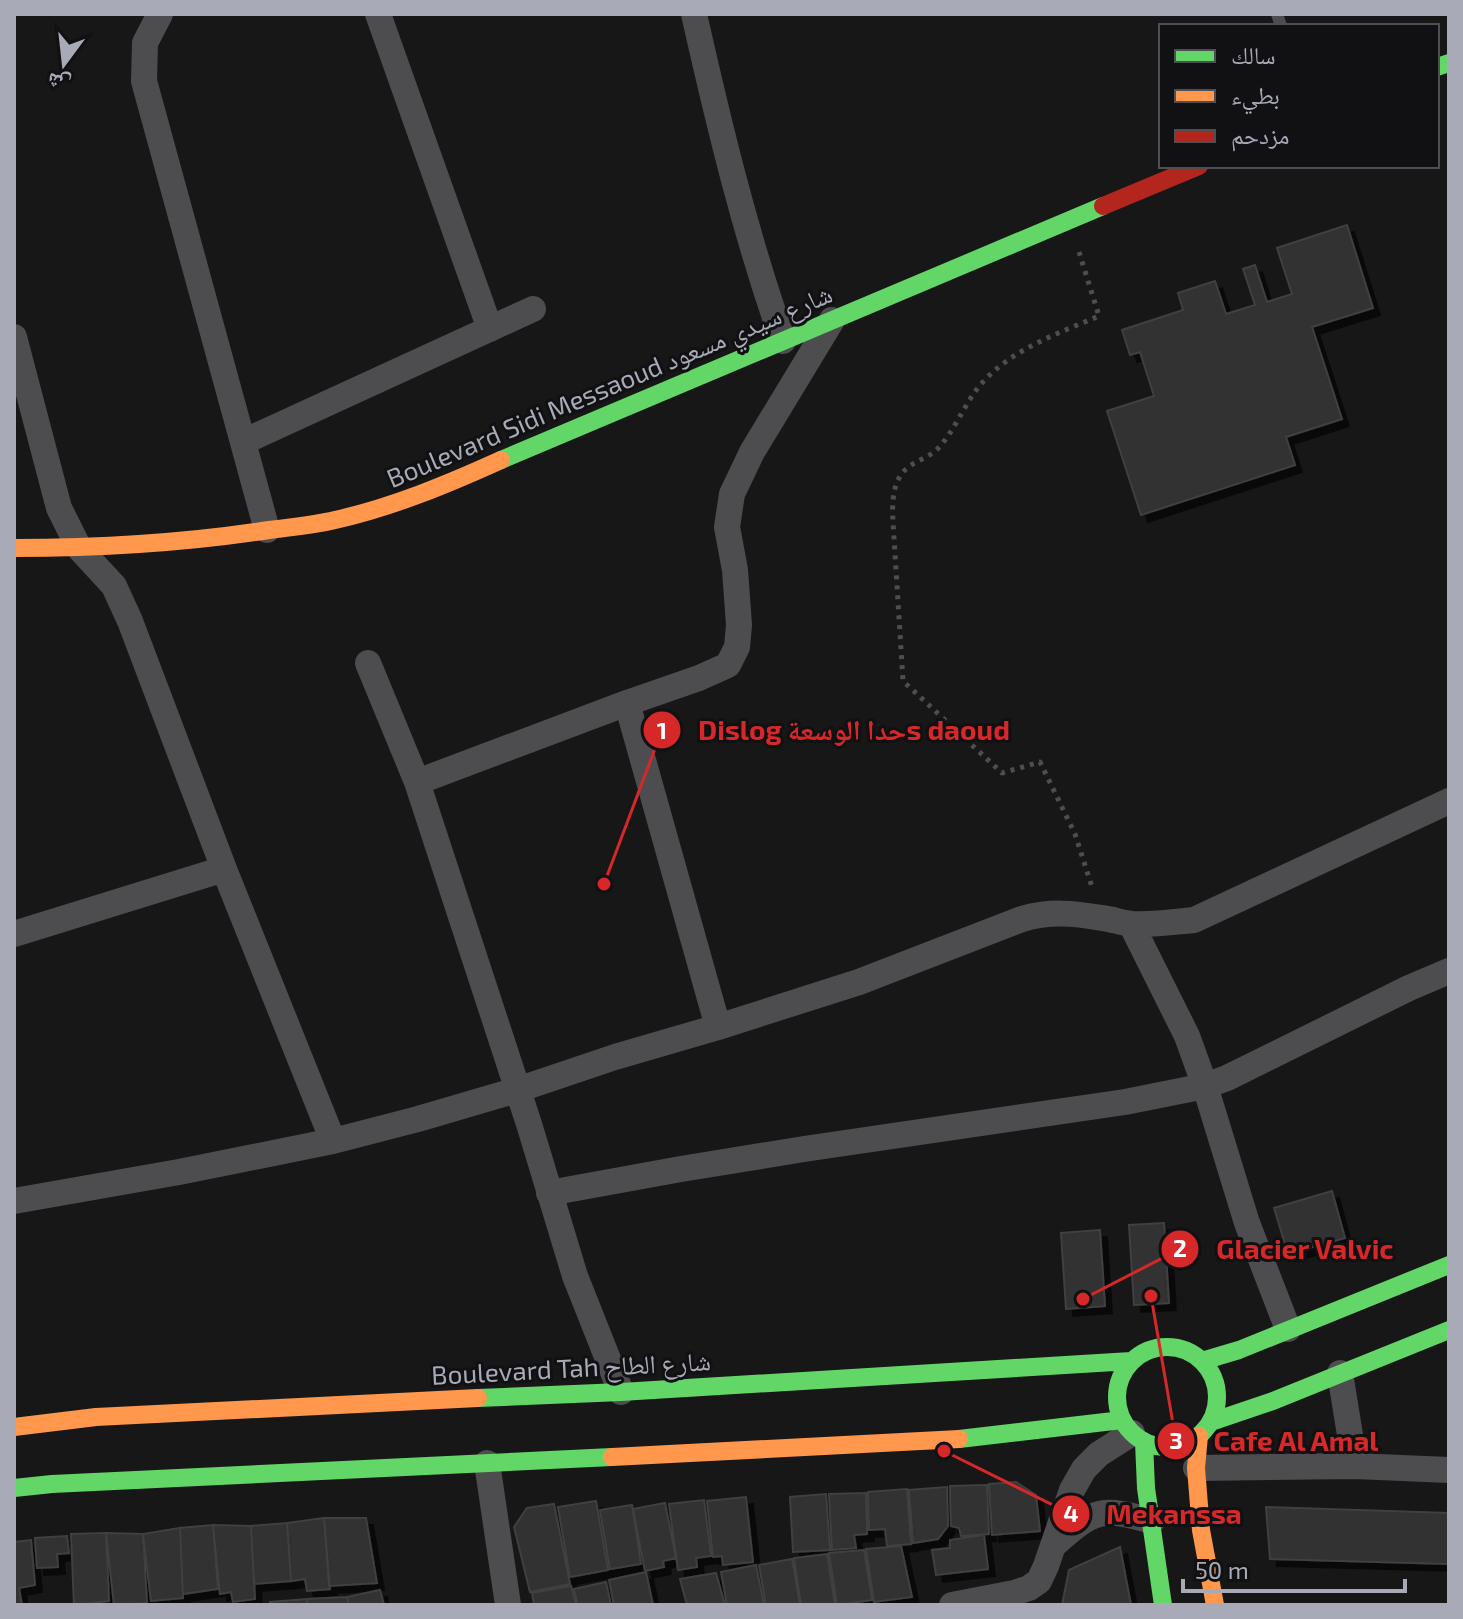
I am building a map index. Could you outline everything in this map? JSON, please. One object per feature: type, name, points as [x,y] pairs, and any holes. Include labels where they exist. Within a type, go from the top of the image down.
[{"type":"street","points":[[160,14],[145,43],[144,81],[267,530]]},
{"type":"street","points":[[378,14],[490,329]]},
{"type":"street","points":[[694,14],[727,156],[759,274],[783,341]]},
{"type":"street","name":"Boulevard Sidi Messaoud شارع سيدي مسعود","points":[[14,548],[79,548],[267,530],[336,520],[407,499],[1194,168]]},
{"type":"street","points":[[243,442],[533,309]]},
{"type":"street","points":[[417,782],[728,665],[737,647],[739,625],[735,570],[727,527],[732,494],[752,452],[832,320]]},
{"type":"street","points":[[14,337],[59,508],[79,548],[114,586],[333,1141]]},
{"type":"street","points":[[368,663],[417,782],[529,1124],[575,1276],[621,1392]]},
{"type":"street","points":[[627,703],[718,1027]]},
{"type":"street","points":[[14,1201],[333,1141],[517,1090],[859,982],[1039,914],[1057,912],[1131,924],[1194,920],[1449,801]]},
{"type":"street","points":[[15,932],[224,869]]},
{"type":"street","points":[[1131,924],[1187,1036],[1247,1223],[1288,1329]]},
{"type":"street","points":[[549,1193],[788,1152],[1125,1102],[1205,1086],[1449,971]]},
{"type":"street","points":[[1202,1361],[1239,1350],[1449,1265]]},
{"type":"street","points":[[14,1488],[943,1440],[1071,1427],[1133,1432],[1163,1447],[1182,1445],[1205,1429],[1449,1330]]},
{"type":"street","points":[[1163,1605],[1146,1488],[1133,1432],[1117,1405],[1117,1389],[1122,1374],[1131,1361],[1154,1348],[1180,1348],[1202,1361],[1212,1374],[1217,1390],[1217,1407],[1205,1429],[1196,1468],[1201,1530],[1215,1605]]},
{"type":"street","name":"Boulevard Tah شارع الطاح","points":[[14,1427],[96,1417],[621,1392],[1131,1361]]},
{"type":"street","points":[[1340,1373],[1355,1466]]},
{"type":"street","points":[[952,1605],[1014,1593],[1039,1581],[1072,1490],[1084,1469],[1099,1454],[1133,1432]]},
{"type":"street","points":[[487,1463],[508,1605]]},
{"type":"street","points":[[1196,1468],[1355,1466],[1449,1470]]},
{"type":"street","points":[[1053,1545],[1079,1522],[1106,1512],[1152,1521]]},
{"type":"path","points":[[1069,222],[1099,316],[1035,344],[982,383],[942,444],[930,456],[906,469],[896,484],[892,504],[903,681],[1002,773],[1040,762],[1075,834],[1102,918]]},
{"type":"building","points":[[1347,225],[1373,308],[1312,327],[1342,419],[1286,437],[1295,465],[1141,515],[1107,411],[1154,396],[1140,352],[1130,355],[1122,330],[1183,310],[1178,293],[1215,281],[1226,314],[1255,305],[1243,269],[1255,265],[1267,302],[1292,294],[1277,248]]},
{"type":"building","points":[[1332,1191],[1345,1238],[1288,1254],[1274,1208]]},
{"type":"building","points":[[1164,1223],[1169,1303],[1134,1305],[1129,1225]]},
{"type":"building","points":[[1100,1230],[1105,1306],[1066,1309],[1061,1233]]},
{"type":"building","points":[[1016,1482],[1036,1495],[1040,1531],[992,1535],[989,1484]]},
{"type":"building","points":[[987,1485],[989,1534],[961,1536],[959,1528],[951,1526],[950,1486]]},
{"type":"building","points":[[947,1487],[948,1526],[938,1539],[913,1543],[909,1490]]},
{"type":"building","points":[[907,1489],[911,1544],[887,1546],[885,1529],[869,1530],[868,1492]]},
{"type":"building","points":[[866,1493],[867,1534],[854,1535],[856,1548],[832,1550],[829,1494]]},
{"type":"building","points":[[826,1494],[830,1550],[793,1552],[790,1497]]},
{"type":"building","points":[[746,1497],[753,1562],[723,1565],[722,1556],[713,1557],[707,1501]]},
{"type":"building","points":[[704,1500],[711,1556],[696,1558],[697,1567],[678,1570],[669,1504]]},
{"type":"building","points":[[596,1501],[608,1570],[570,1577],[558,1507]]},
{"type":"building","points":[[665,1503],[676,1558],[663,1561],[664,1567],[645,1571],[633,1509]]},
{"type":"building","points":[[554,1504],[570,1584],[530,1592],[514,1527],[527,1508]]},
{"type":"building","points":[[632,1505],[641,1564],[610,1569],[600,1510]]},
{"type":"building","points":[[1266,1507],[1449,1513],[1449,1564],[1270,1559]]},
{"type":"building","points":[[324,1518],[330,1589],[307,1591],[305,1579],[291,1581],[287,1523]]},
{"type":"building","points":[[324,1518],[366,1518],[377,1583],[329,1586]]},
{"type":"building","points":[[287,1523],[291,1581],[254,1584],[251,1526]]},
{"type":"building","points":[[213,1525],[218,1589],[183,1594],[180,1528]]},
{"type":"building","points":[[213,1525],[251,1526],[255,1599],[233,1602],[231,1592],[220,1594]]},
{"type":"building","points":[[180,1528],[183,1598],[151,1601],[143,1534]]},
{"type":"building","points":[[106,1533],[109,1601],[74,1605],[71,1534]]},
{"type":"building","points":[[106,1533],[143,1534],[147,1603],[114,1605]]},
{"type":"building","points":[[984,1535],[988,1569],[936,1575],[932,1550],[950,1548],[950,1540]]},
{"type":"building","points":[[67,1536],[69,1553],[57,1554],[58,1567],[37,1568],[35,1538]]},
{"type":"building","points":[[31,1540],[35,1585],[19,1588],[22,1605],[14,1605],[14,1542]]},
{"type":"building","points":[[901,1546],[912,1597],[874,1602],[866,1549]]},
{"type":"building","points":[[1120,1547],[1131,1605],[1062,1605],[1069,1570]]},
{"type":"building","points":[[864,1550],[872,1600],[837,1605],[829,1553]]},
{"type":"building","points":[[827,1554],[835,1605],[801,1605],[794,1558]]},
{"type":"building","points":[[792,1559],[800,1605],[766,1605],[759,1565]]},
{"type":"building","points":[[756,1565],[764,1605],[727,1605],[721,1572]]},
{"type":"building","points":[[646,1572],[653,1605],[614,1605],[609,1580]]},
{"type":"building","points":[[716,1573],[725,1605],[687,1605],[680,1579]]},
{"type":"building","points":[[606,1582],[611,1605],[578,1605],[574,1589]]},
{"type":"building","points":[[571,1586],[576,1605],[534,1605],[532,1593]]},
{"type":"building","points":[[380,1590],[384,1605],[349,1605],[347,1597]]},
{"type":"building","points":[[347,1597],[349,1605],[308,1605],[307,1599]]},
{"type":"building","points":[[307,1599],[308,1605],[270,1605],[270,1602]]},
{"type":"traffic: fast","points":[[1439,66],[1449,63]]},
{"type":"traffic: fast","points":[[501,460],[1103,206]]},
{"type":"traffic: fast","points":[[1202,1361],[1239,1350],[1449,1265]]},
{"type":"traffic: fast","points":[[1211,1422],[1273,1401],[1449,1330]]},
{"type":"traffic: fast","points":[[1167,1347],[1186,1351],[1202,1362],[1213,1378],[1217,1397],[1213,1416],[1202,1432],[1186,1443],[1167,1447],[1148,1443],[1132,1432],[1121,1416],[1117,1397],[1121,1378],[1132,1362],[1148,1351],[1167,1347]]},
{"type":"traffic: fast","points":[[478,1398],[1131,1361]]},
{"type":"traffic: fast","points":[[959,1439],[1122,1420]]},
{"type":"traffic: fast","points":[[1144,1442],[1146,1488],[1163,1605]]},
{"type":"traffic: fast","points":[[14,1488],[612,1457]]},
{"type":"traffic: slow","points":[[14,548],[174,541],[319,523],[399,502],[501,460]]},
{"type":"traffic: slow","points":[[14,1427],[96,1417],[478,1398]]},
{"type":"traffic: slow","points":[[1199,1436],[1196,1468],[1201,1530],[1215,1605]]},
{"type":"traffic: slow","points":[[612,1457],[959,1439]]},
{"type":"traffic: jam","points":[[1103,206],[1194,168]]},
{"type":"place","name":"Dislog حدا الوسعةs daoud","points":[[604,884]]},
{"type":"place","name":"Cafe Al Amal","points":[[1151,1296]]},
{"type":"place","name":"Glacier Valvic","points":[[1083,1299]]},
{"type":"place","name":"Mekanssa","points":[[944,1451]]}]
